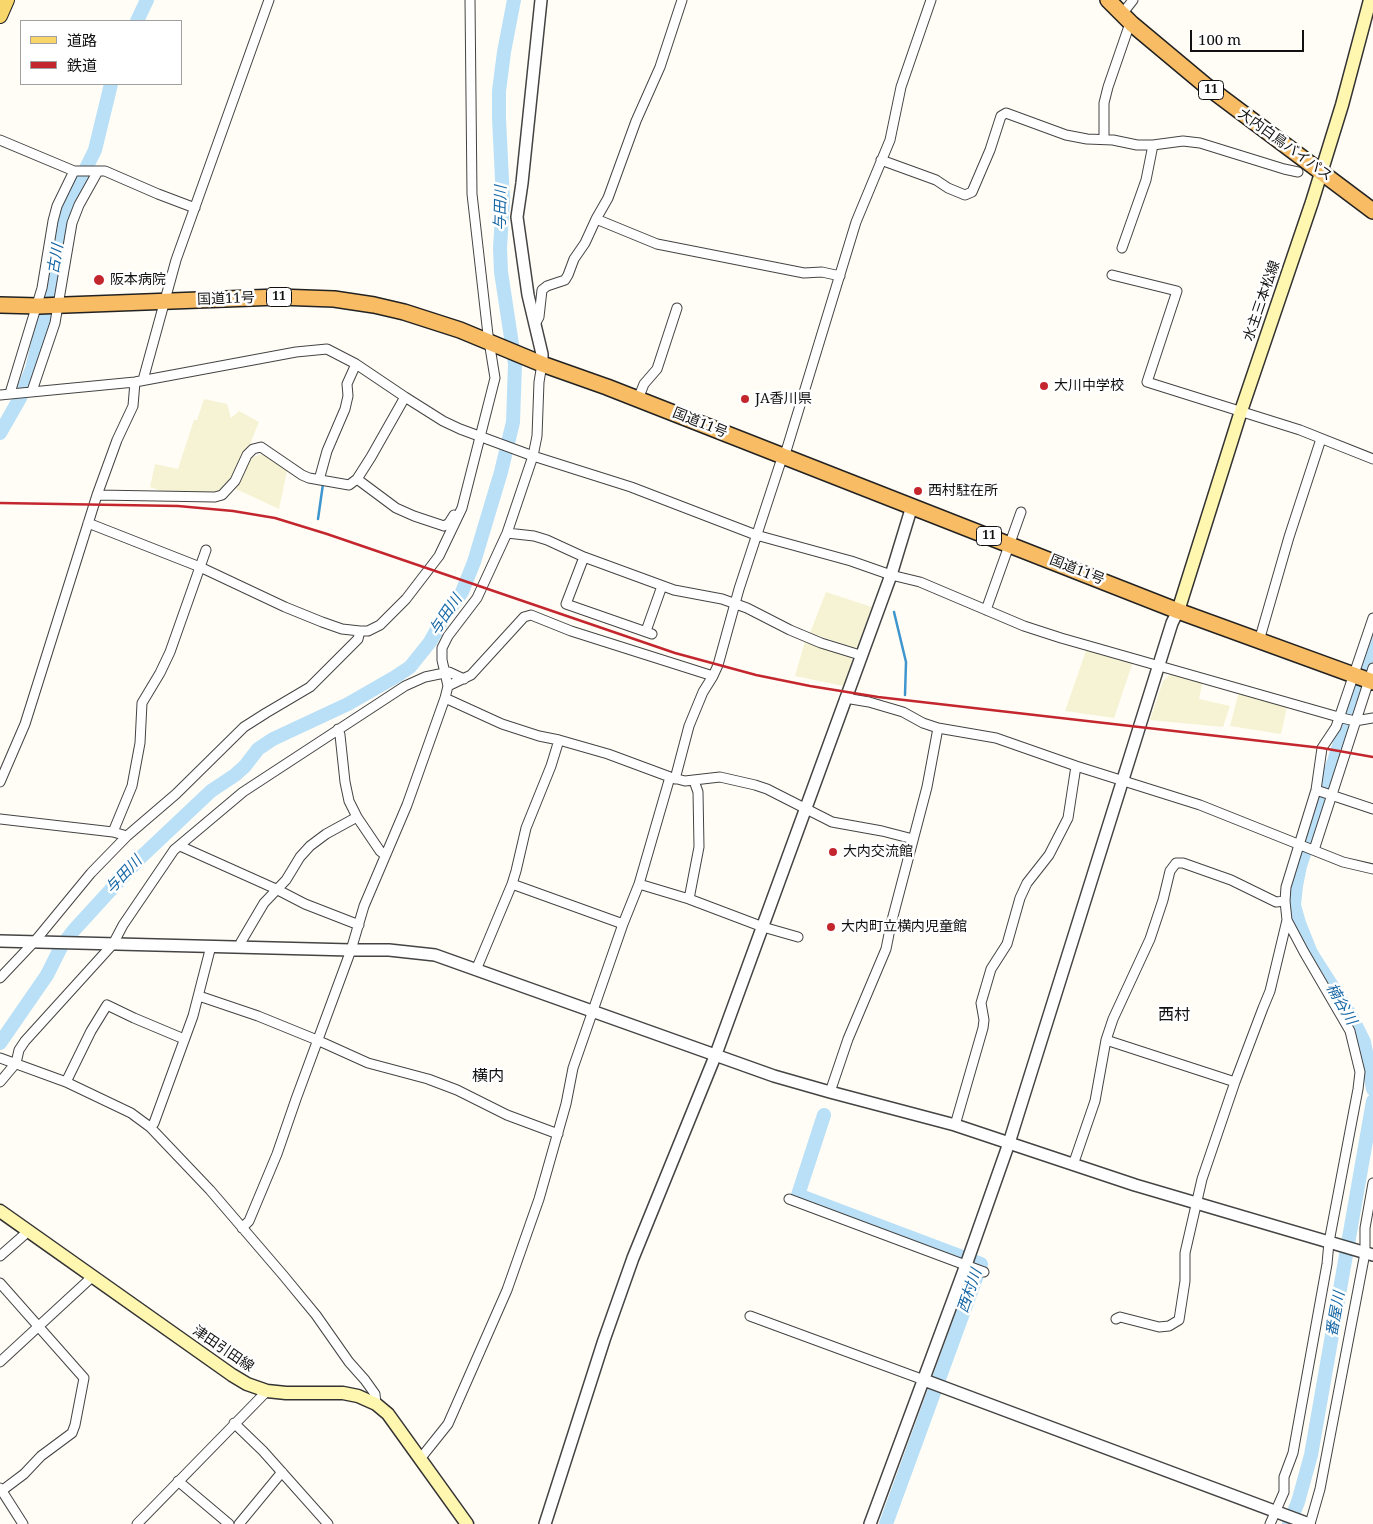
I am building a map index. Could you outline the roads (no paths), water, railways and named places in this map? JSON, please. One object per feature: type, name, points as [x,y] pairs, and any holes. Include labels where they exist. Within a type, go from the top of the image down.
[{"type":"highway","name":"大内白鳥バイパス","points":[[1108,0],[1127,19],[1205,85],[1373,210]]},
{"type":"highway","name":"国道11号","points":[[0,305],[37,306],[278,297],[334,300],[374,305],[404,312],[460,330],[1011,544],[1178,611],[1365,677]]},
{"type":"main road","points":[[0,16],[7,0]]},
{"type":"main road","name":"水主三本松線","points":[[1178,611],[1241,411],[1305,224],[1342,105],[1370,0]]},
{"type":"main road","name":"津田引田線","points":[[0,1211],[247,1384],[286,1394],[343,1393],[358,1396],[376,1404],[388,1414],[467,1524]]},
{"type":"street","points":[[0,782],[26,724],[97,495],[117,440],[133,406],[139,381],[144,373],[159,326],[176,260],[269,0]]},
{"type":"street","points":[[88,523],[200,567],[285,607],[342,629],[360,631],[368,631],[380,625],[406,600],[439,556],[462,508],[482,437],[495,378],[472,194],[470,0]]},
{"type":"street","points":[[242,1228],[249,1221],[277,1154],[351,950],[364,906],[407,805],[445,698],[448,686],[442,648],[448,636],[477,598],[507,533],[530,455],[536,361],[542,354],[528,295],[516,217],[522,183],[541,0]]},
{"type":"street","points":[[535,324],[538,317],[542,290],[547,286],[565,280],[568,276],[574,259],[585,243],[608,198],[636,122],[660,67],[682,0]]},
{"type":"street","points":[[420,1459],[448,1424],[506,1290],[539,1199],[558,1134],[572,1068],[639,884],[689,726],[703,692],[713,676],[856,222],[892,134],[901,87],[931,0]]},
{"type":"street","points":[[1104,138],[1104,103],[1128,29],[1127,19],[1133,0]]},
{"type":"street","points":[[881,160],[936,180],[948,188],[965,195],[972,192],[990,150],[1001,116],[1006,113],[1066,135],[1086,139],[1104,138],[1137,145],[1183,141],[1200,143],[1298,172]]},
{"type":"street","points":[[0,140],[76,171],[105,171],[195,208]]},
{"type":"street","points":[[1122,248],[1146,180],[1153,145]]},
{"type":"street","points":[[12,393],[42,288],[57,206],[76,171]]},
{"type":"street","points":[[31,392],[52,332],[72,223],[96,171]]},
{"type":"street","points":[[596,219],[657,244],[804,273],[822,272],[840,276]]},
{"type":"street","points":[[1112,275],[1177,291],[1147,382],[1300,430],[1373,460]]},
{"type":"street","points":[[638,399],[644,384],[657,369],[678,308]]},
{"type":"street","points":[[0,395],[139,381],[320,348],[332,350],[443,421],[530,455],[631,487],[756,535],[851,561],[890,575],[920,582],[1024,626],[1061,638],[1341,718],[1355,721],[1373,718]]},
{"type":"street","points":[[319,480],[327,451],[345,409],[348,396],[347,384],[356,364]]},
{"type":"street","points":[[97,495],[215,497],[222,495],[235,481],[248,455],[253,449],[261,447],[302,475],[350,485],[357,479],[372,457],[405,397]]},
{"type":"street","points":[[1259,641],[1289,536],[1321,439]]},
{"type":"street","points":[[357,479],[396,508],[436,524],[444,526],[449,523],[456,511],[462,508]]},
{"type":"street","points":[[544,1524],[633,1258],[716,1054],[890,575],[912,506]]},
{"type":"street","points":[[986,610],[1022,512]]},
{"type":"street","points":[[507,533],[534,536],[547,540],[584,557],[662,586],[689,594],[722,599],[821,643],[860,655]]},
{"type":"street","points":[[113,832],[132,786],[140,743],[142,703],[160,674],[170,652],[206,550]]},
{"type":"street","points":[[584,557],[566,604],[649,633],[662,586]]},
{"type":"street","points":[[870,1524],[1009,1143],[1124,782],[1159,665],[1178,611]]},
{"type":"street","points":[[448,686],[470,675],[524,617],[531,615],[571,630],[713,676]]},
{"type":"street","points":[[1314,850],[1355,721],[1365,677],[1373,618]]},
{"type":"street","points":[[0,978],[38,942],[91,873],[127,836],[176,794],[244,728],[310,687],[358,639],[360,631]]},
{"type":"street","points":[[0,1082],[25,1041],[113,944],[123,925],[174,850],[243,792],[405,686],[425,677],[449,672],[464,679]]},
{"type":"street","points":[[1116,1318],[1120,1317],[1159,1327],[1169,1326],[1179,1320],[1185,1281],[1185,1253],[1202,1179],[1235,1082],[1262,1008],[1270,992],[1287,920],[1286,887],[1316,790],[1322,748],[1365,677]]},
{"type":"street","points":[[445,698],[502,724],[608,754],[673,778],[694,781],[720,777],[755,785],[832,822],[913,839]]},
{"type":"street","points":[[846,698],[903,712],[923,723],[938,728],[996,738],[1124,782],[1200,805],[1343,862],[1373,869]]},
{"type":"street","points":[[830,1092],[848,1039],[886,949],[927,788],[938,728]]},
{"type":"street","points":[[338,729],[349,801],[357,817],[380,851],[385,855]]},
{"type":"street","points":[[476,970],[512,884],[526,828],[551,766],[559,740]]},
{"type":"street","points":[[955,1125],[983,1028],[984,1020],[981,1003],[991,970],[1007,944],[1020,898],[1027,883],[1049,856],[1068,818],[1076,766]]},
{"type":"street","points":[[690,899],[699,847],[698,792],[694,781]]},
{"type":"street","points":[[1316,790],[1373,809]]},
{"type":"street","points":[[240,947],[241,942],[264,903],[286,880],[300,857],[310,846],[326,834],[357,817]]},
{"type":"street","points":[[0,819],[113,832],[127,836]]},
{"type":"street","points":[[180,846],[305,904],[359,925]]},
{"type":"street","points":[[1074,1165],[1095,1101],[1106,1040],[1113,1019],[1150,939],[1170,871],[1176,863],[1183,863],[1231,880],[1276,902],[1285,901]]},
{"type":"street","points":[[512,884],[623,924]]},
{"type":"street","points":[[639,884],[690,899],[763,927],[798,937]]},
{"type":"street","points":[[1270,1524],[1278,1511],[1284,1492],[1284,1477],[1293,1453],[1327,1264],[1333,1243],[1360,1072],[1350,1031],[1287,920]]},
{"type":"street","points":[[0,941],[389,950],[436,956],[774,1076],[955,1125],[1074,1165],[1366,1253]]},
{"type":"street","points":[[150,1127],[154,1123],[199,996],[211,946]]},
{"type":"street","points":[[199,996],[258,1016],[318,1040],[368,1063],[428,1079],[457,1090],[507,1115],[558,1134]]},
{"type":"street","points":[[66,1082],[91,1031],[107,1005],[184,1039]]},
{"type":"street","points":[[1106,1040],[1235,1082]]},
{"type":"street","points":[[0,1058],[66,1082],[131,1113],[150,1127],[210,1190],[316,1315],[349,1362],[376,1394],[376,1404]]},
{"type":"street","points":[[750,1316],[1278,1511],[1308,1524],[1320,1489],[1366,1253],[1365,1228],[1373,1183]]},
{"type":"street","points":[[789,1199],[984,1272]]},
{"type":"street","points":[[0,1256],[27,1230]]},
{"type":"street","points":[[0,1362],[92,1277]]},
{"type":"street","points":[[0,1283],[84,1378],[72,1433],[41,1456],[24,1474],[0,1490],[23,1524]]},
{"type":"street","points":[[137,1524],[267,1390]]},
{"type":"street","points":[[234,1423],[282,1472],[328,1524]]},
{"type":"street","points":[[239,1524],[282,1472]]},
{"type":"street","points":[[178,1481],[229,1524]]},
{"type":"waterway","name":"古川","points":[[137,20],[147,0]]},
{"type":"waterway","name":"与田川","points":[[0,1043],[47,975],[61,947],[74,930],[139,859],[211,791],[245,766],[258,749],[273,739],[348,704],[410,667],[430,642],[444,617],[462,592],[474,562],[501,472],[513,422],[515,364],[501,272],[500,248],[503,200],[499,91],[514,0]]},
{"type":"waterway","name":"古川","points":[[0,433],[20,398],[32,369],[55,270],[60,227],[69,203],[95,150],[111,85]]},
{"type":"waterway","points":[[318,519],[323,484]]},
{"type":"waterway","points":[[894,612],[906,662],[905,695]]},
{"type":"waterway","name":"楠谷川","points":[[1373,641],[1300,866],[1294,905],[1311,953],[1351,1016],[1364,1042],[1373,1089]]},
{"type":"waterway","name":"番屋川","points":[[1289,1524],[1298,1502],[1311,1455],[1373,1101]]},
{"type":"waterway","name":"西村川","points":[[824,1115],[798,1195],[981,1264],[886,1524]]},
{"type":"railway","points":[[0,503],[178,506],[233,511],[275,518],[675,653],[756,675],[878,697],[1322,748],[1373,757]]},
{"type":"place","name":"阪本病院","points":[[99,280]]},
{"type":"place","name":"大川中学校","points":[[1044,386]]},
{"type":"place","name":"JA香川県","points":[[745,399]]},
{"type":"place","name":"西村駐在所","points":[[918,491]]},
{"type":"place","name":"大内交流館","points":[[833,852]]},
{"type":"place","name":"大内町立横内児童館","points":[[831,927]]},
{"type":"district","name":"西村","points":[[1174,1015]]},
{"type":"district","name":"横内","points":[[488,1076]]}]
